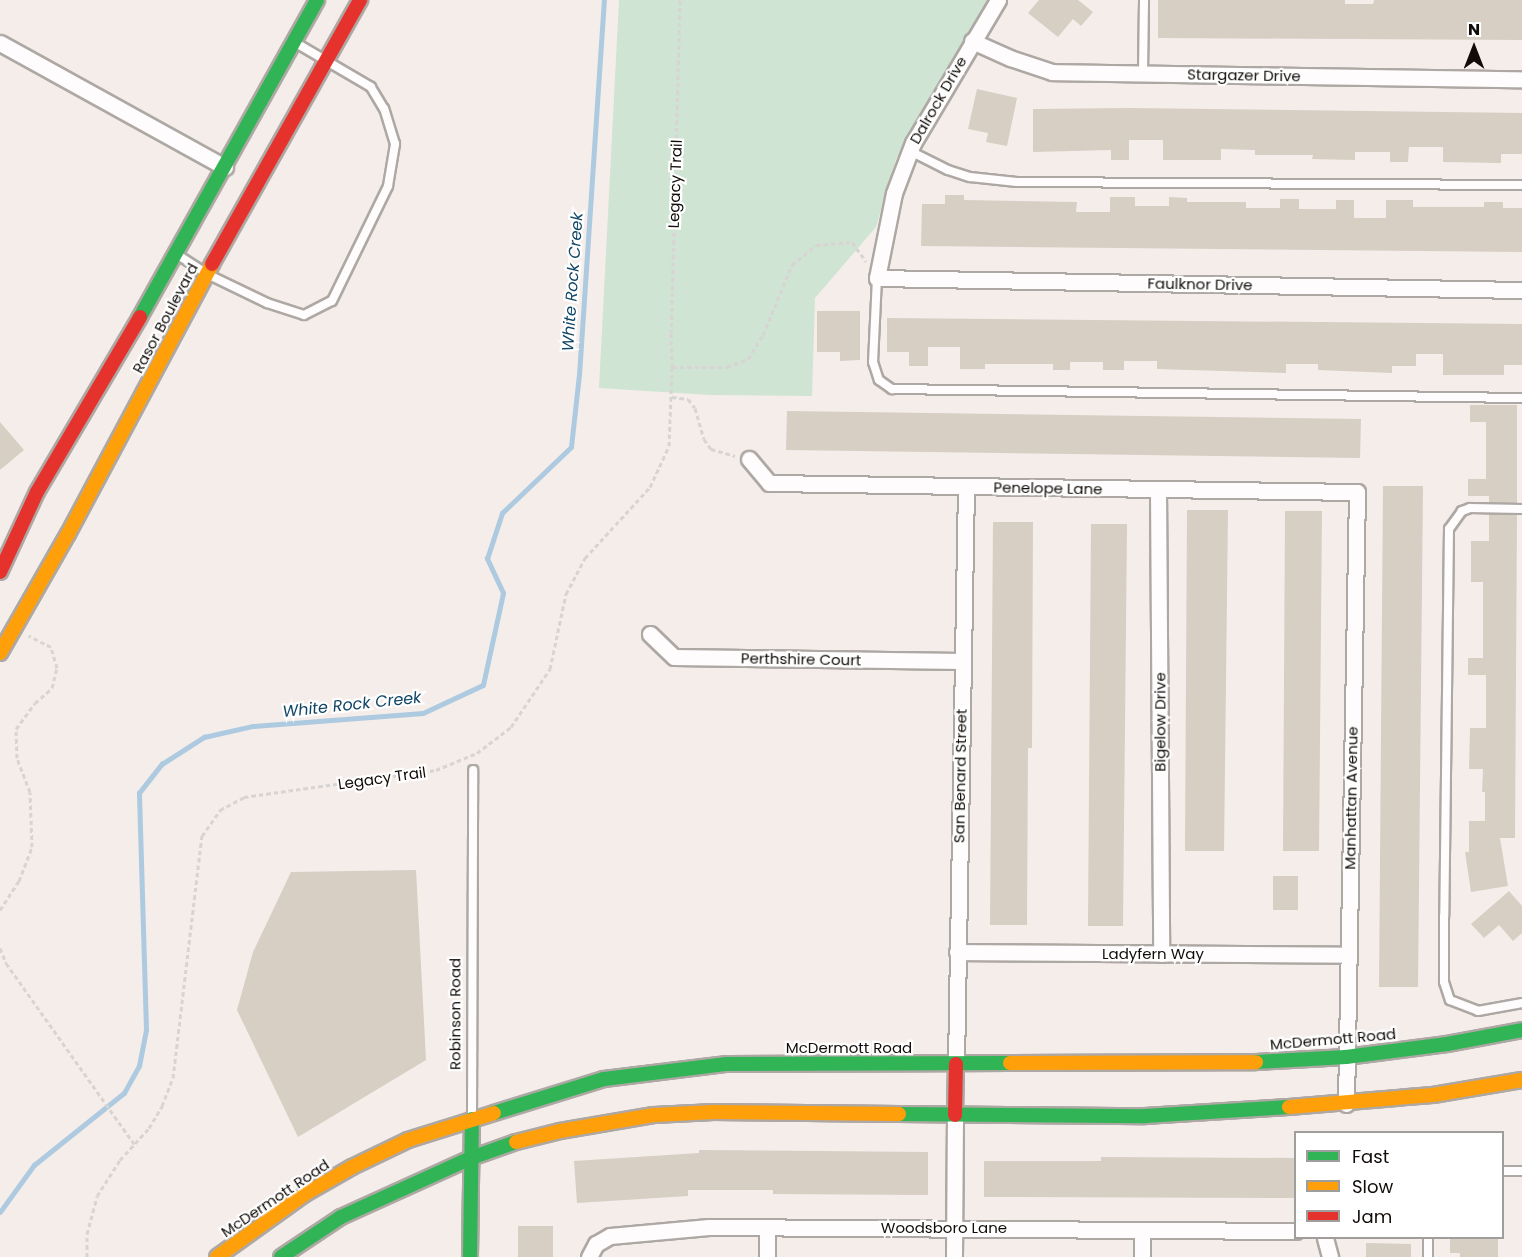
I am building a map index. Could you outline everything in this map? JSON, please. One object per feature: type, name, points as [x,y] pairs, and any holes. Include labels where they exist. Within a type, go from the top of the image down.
[{"type":"main road","name":"Rasor Boulevard","points":[[0,572],[37,492],[176,255],[317,0]]},
{"type":"main road","name":"Rasor Boulevard","points":[[1,648],[68,534],[207,274],[360,0]]},
{"type":"main road","name":"McDermott Road","points":[[217,1257],[305,1194],[352,1167],[408,1140],[603,1079],[727,1064],[1242,1063],[1346,1057],[1447,1044],[1522,1030]]},
{"type":"main road","points":[[955,1115],[956,1064]]},
{"type":"main road","points":[[281,1257],[341,1217],[471,1158],[513,1143],[560,1131],[654,1115],[714,1112],[1145,1116],[1346,1104],[1433,1095],[1522,1080]]},
{"type":"main road","name":"Robinson Road","points":[[470,1257],[472,1119]]},
{"type":"street","name":"Dalrock Drive","points":[[877,278],[894,193],[910,151],[972,41],[998,0]]},
{"type":"street","name":"Stargazer Drive","points":[[972,41],[1010,58],[1052,72],[1522,79]]},
{"type":"street","points":[[0,43],[225,167]]},
{"type":"street","name":"Faulknor Drive","points":[[877,278],[1522,290]]},
{"type":"street","name":"Penelope Lane","points":[[749,459],[769,483],[1357,492]]},
{"type":"street","name":"San Benard Street","points":[[956,1064],[966,487]]},
{"type":"street","name":"Bigelow Drive","points":[[1158,489],[1161,954]]},
{"type":"street","name":"Manhattan Avenue","points":[[1346,1104],[1357,492]]},
{"type":"street","name":"Perthshire Court","points":[[650,634],[674,657],[962,661]]},
{"type":"street","name":"Ladyfern Way","points":[[957,952],[1348,956]]},
{"type":"street","points":[[954,1257],[955,1115]]},
{"type":"street","points":[[766,1257],[767,1227]]},
{"type":"street","name":"Woodsboro Lane","points":[[592,1250],[610,1236],[667,1229],[767,1227],[1294,1231]]},
{"type":"street","points":[[1142,1230],[1142,1257]]},
{"type":"street","points":[[1324,1239],[1330,1257]]},
{"type":"lane","points":[[1143,73],[1144,0]]},
{"type":"lane","points":[[176,255],[207,274],[267,303],[304,315],[332,301],[388,186],[395,144],[384,109],[371,87],[327,59],[294,42]]},
{"type":"lane","points":[[910,151],[948,170],[970,177],[1017,182],[1522,185]]},
{"type":"lane","points":[[877,278],[873,362],[879,380],[892,389],[1522,398]]},
{"type":"lane","points":[[1522,509],[1470,508],[1462,511],[1449,529],[1444,916],[1444,982],[1450,1000],[1478,1011],[1522,1003]]},
{"type":"lane","name":"Robinson Road","points":[[472,1119],[473,770]]},
{"type":"lane","points":[[1504,1171],[1522,1171]]},
{"type":"lane","points":[[1428,1239],[1428,1257]]},
{"type":"path","name":"Legacy Trail","points":[[87,1257],[87,1234],[97,1196],[120,1160],[149,1128],[162,1106],[173,1078],[202,836],[220,810],[244,797],[436,770],[477,753],[511,727],[550,669],[566,594],[585,558],[650,487],[669,446],[680,0]]},
{"type":"path","points":[[672,367],[727,366],[748,359],[763,335],[792,265],[816,245],[852,242]]},
{"type":"path","points":[[672,397],[688,399],[695,408],[704,439],[711,449],[749,459]]},
{"type":"path","points":[[0,910],[19,880],[33,847],[30,792],[17,758],[16,729],[35,703],[52,688],[57,668],[51,647],[26,634]]},
{"type":"path","points":[[0,948],[6,963],[86,1080],[134,1145]]},
{"type":"green space","points":[[619,0],[987,0],[896,159],[876,227],[815,298],[812,396],[710,395],[599,388]]},
{"type":"building","points":[[1039,0],[1078,0],[1093,12],[1081,26],[1073,19],[1058,37],[1028,13]]},
{"type":"building","points":[[1158,0],[1345,0],[1345,4],[1373,4],[1374,0],[1522,0],[1522,40],[1158,38]]},
{"type":"building","points":[[977,89],[1017,98],[1007,146],[986,142],[988,133],[968,129]]},
{"type":"building","points":[[1033,109],[1522,113],[1522,154],[1501,154],[1501,163],[1443,162],[1443,147],[1409,147],[1408,162],[1390,162],[1390,152],[1355,152],[1355,160],[1312,159],[1313,155],[1255,155],[1255,150],[1221,149],[1221,160],[1163,160],[1163,140],[1129,140],[1129,160],[1111,160],[1111,150],[1033,152]]},
{"type":"building","points":[[945,195],[964,195],[964,200],[1077,202],[1076,212],[1110,212],[1110,197],[1135,197],[1135,206],[1169,206],[1169,197],[1187,198],[1187,202],[1246,202],[1246,208],[1280,208],[1280,199],[1299,199],[1299,209],[1336,209],[1336,200],[1354,200],[1354,218],[1386,218],[1386,200],[1413,200],[1413,207],[1484,207],[1484,202],[1503,202],[1503,208],[1522,208],[1522,252],[921,246],[922,204],[945,204]]},
{"type":"building","points":[[817,311],[860,311],[860,360],[840,361],[840,352],[817,352]]},
{"type":"building","points":[[887,318],[1522,324],[1522,365],[1504,365],[1504,375],[1443,375],[1443,354],[1416,354],[1416,366],[1392,366],[1392,373],[1318,370],[1318,364],[1286,364],[1286,373],[1157,369],[1157,361],[1124,361],[1124,370],[1103,370],[1103,362],[1070,362],[1070,370],[1053,370],[1053,364],[985,364],[985,369],[960,369],[960,347],[928,347],[928,366],[909,366],[909,352],[887,352]]},
{"type":"building","points":[[1470,405],[1517,405],[1517,503],[1489,502],[1489,496],[1468,496],[1468,479],[1486,479],[1486,422],[1470,422]]},
{"type":"building","points":[[787,411],[1361,419],[1360,458],[786,450]]},
{"type":"building","points":[[0,422],[24,450],[0,470]]},
{"type":"building","points":[[1383,486],[1423,486],[1418,987],[1379,987]]},
{"type":"building","points":[[1187,510],[1228,510],[1224,851],[1185,851]]},
{"type":"building","points":[[1285,511],[1322,511],[1319,851],[1283,851]]},
{"type":"building","points":[[1489,514],[1517,515],[1515,838],[1500,838],[1508,886],[1471,892],[1465,852],[1469,852],[1469,821],[1485,821],[1485,792],[1482,792],[1483,769],[1469,769],[1470,728],[1486,728],[1486,675],[1468,675],[1468,658],[1483,658],[1483,582],[1471,582],[1471,541],[1489,541]]},
{"type":"building","points":[[993,522],[1033,522],[1032,748],[1028,748],[1027,925],[990,925]]},
{"type":"building","points":[[1091,524],[1127,524],[1123,926],[1088,926]]},
{"type":"building","points":[[416,870],[426,1060],[298,1137],[237,1010],[253,952],[291,872]]},
{"type":"building","points":[[1273,876],[1298,876],[1298,910],[1273,910]]},
{"type":"building","points":[[1509,891],[1522,906],[1522,933],[1513,941],[1499,925],[1484,938],[1471,924]]},
{"type":"building","points":[[699,1150],[928,1152],[928,1195],[773,1194],[773,1190],[688,1190],[688,1196],[577,1203],[574,1161],[699,1153]]},
{"type":"building","points":[[1101,1157],[1294,1158],[1294,1198],[984,1197],[984,1161],[1101,1161]]},
{"type":"building","points":[[518,1226],[553,1226],[553,1257],[518,1257]]},
{"type":"building","points":[[1450,1239],[1498,1239],[1498,1257],[1460,1257],[1460,1253],[1450,1253]]},
{"type":"building","points":[[1366,1243],[1411,1244],[1411,1257],[1366,1257]]},
{"type":"waterway","name":"White Rock Creek","points":[[0,1212],[34,1165],[124,1093],[139,1066],[146,1030],[139,793],[162,764],[204,737],[253,726],[423,713],[483,685],[503,593],[487,559],[502,513],[571,447],[579,375],[604,0]]},
{"type":"traffic: fast","points":[[140,317],[317,0]]},
{"type":"traffic: fast","points":[[1256,1062],[1346,1057],[1447,1044],[1522,1030]]},
{"type":"traffic: fast","points":[[494,1113],[604,1079],[727,1064],[1010,1063]]},
{"type":"traffic: fast","points":[[899,1114],[1145,1116],[1289,1107]]},
{"type":"traffic: fast","points":[[470,1257],[472,1119]]},
{"type":"traffic: fast","points":[[281,1257],[341,1217],[471,1158],[516,1142]]},
{"type":"traffic: slow","points":[[0,653],[68,534],[212,264]]},
{"type":"traffic: slow","points":[[1010,1063],[1256,1062]]},
{"type":"traffic: slow","points":[[1289,1107],[1433,1095],[1522,1080]]},
{"type":"traffic: slow","points":[[516,1142],[560,1131],[654,1115],[714,1112],[899,1114]]},
{"type":"traffic: slow","points":[[217,1257],[305,1194],[352,1167],[408,1140],[494,1113]]},
{"type":"traffic: jam","points":[[212,264],[360,0]]},
{"type":"traffic: jam","points":[[0,572],[37,492],[140,317]]},
{"type":"traffic: jam","points":[[955,1115],[956,1064]]}]
